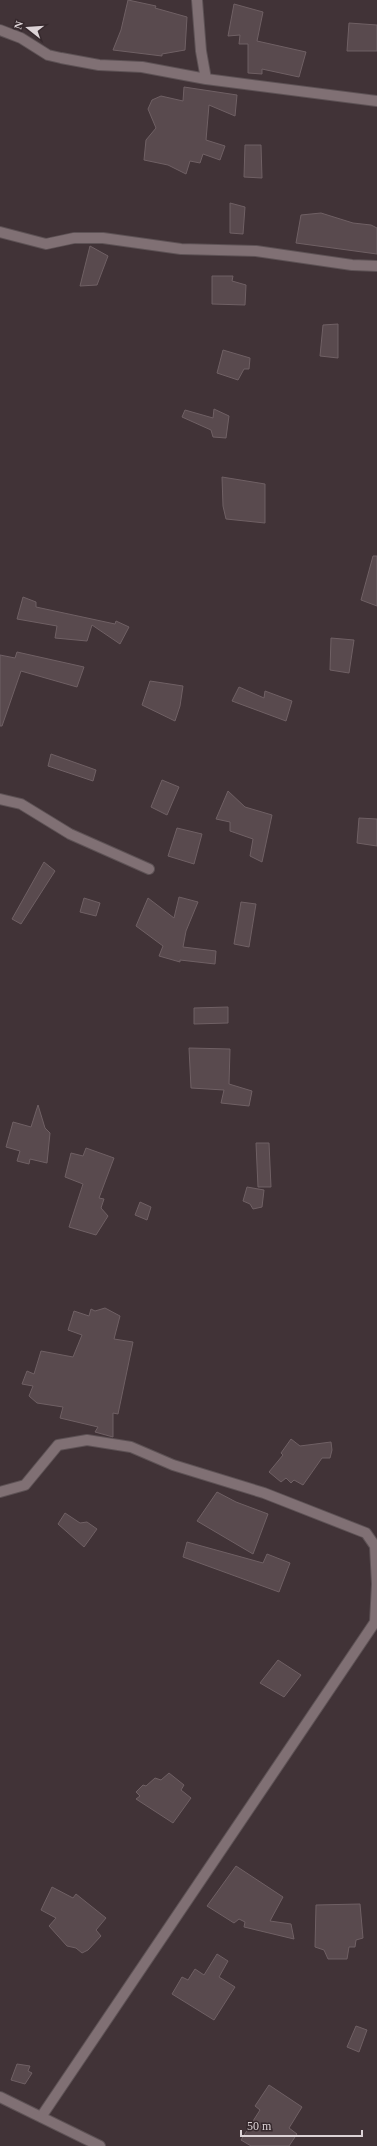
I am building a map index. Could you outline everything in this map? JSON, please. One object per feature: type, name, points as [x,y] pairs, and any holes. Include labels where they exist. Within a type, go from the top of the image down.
[{"type":"street","points":[[197,0],[201,51],[206,79]]},
{"type":"street","points":[[0,30],[21,38],[48,55],[61,58],[99,65],[142,67],[206,79],[377,101]]},
{"type":"street","points":[[0,232],[46,244],[74,238],[103,238],[181,249],[256,251],[352,265],[377,266]]},
{"type":"street","points":[[0,799],[21,804],[70,834],[149,869]]},
{"type":"street","points":[[0,1492],[25,1485],[58,1445],[87,1440],[131,1447],[173,1465],[264,1493],[366,1533],[375,1546],[377,1584],[375,1622],[41,2117]]},
{"type":"street","points":[[0,2097],[98,2146]]},
{"type":"building","points":[[128,0],[156,6],[155,8],[187,17],[185,50],[162,54],[162,56],[113,50],[121,30]]},
{"type":"building","points":[[234,4],[263,12],[257,41],[306,52],[299,77],[262,69],[262,74],[248,73],[248,44],[239,44],[240,35],[228,36]]},
{"type":"building","points":[[349,23],[377,25],[377,51],[347,51]]},
{"type":"building","points":[[184,87],[237,95],[235,116],[209,105],[206,140],[225,146],[220,160],[203,154],[200,163],[190,161],[186,174],[168,165],[144,160],[146,140],[156,128],[148,109],[152,100],[161,96],[183,101]]},
{"type":"building","points":[[245,145],[261,145],[262,178],[244,177]]},
{"type":"building","points":[[230,203],[245,207],[243,234],[230,233]]},
{"type":"building","points":[[321,213],[353,223],[371,225],[377,228],[377,254],[296,243],[301,215]]},
{"type":"building","points":[[90,246],[108,256],[97,285],[80,286]]},
{"type":"building","points":[[212,276],[233,276],[232,281],[246,285],[245,305],[212,304]]},
{"type":"building","points":[[338,324],[338,358],[320,356],[323,325]]},
{"type":"building","points":[[223,350],[250,358],[249,369],[244,369],[238,380],[217,373]]},
{"type":"building","points":[[214,409],[229,416],[226,438],[213,437],[211,430],[182,417],[185,410],[213,418]]},
{"type":"building","points":[[222,477],[265,484],[265,523],[226,519],[223,506]]},
{"type":"building","points":[[373,556],[377,556],[377,606],[361,600]]},
{"type":"building","points":[[23,597],[36,602],[36,607],[115,624],[116,621],[129,627],[120,644],[92,625],[87,641],[55,638],[57,626],[17,619]]},
{"type":"building","points":[[331,638],[354,640],[349,673],[330,670]]},
{"type":"building","points":[[17,652],[84,667],[77,687],[21,671],[2,726],[0,726],[0,655],[15,658]]},
{"type":"building","points":[[150,681],[183,686],[180,706],[175,721],[142,705]]},
{"type":"building","points":[[239,687],[264,698],[265,691],[292,701],[286,721],[232,701]]},
{"type":"building","points":[[51,754],[96,770],[93,781],[48,766]]},
{"type":"building","points":[[162,780],[179,787],[167,815],[151,807]]},
{"type":"building","points":[[228,791],[245,807],[272,815],[262,862],[250,856],[253,839],[230,831],[230,822],[216,819]]},
{"type":"building","points":[[359,818],[377,819],[377,846],[357,843]]},
{"type":"building","points":[[177,828],[202,834],[194,864],[168,856]]},
{"type":"building","points":[[44,862],[55,871],[21,924],[12,919]]},
{"type":"building","points":[[179,897],[198,902],[186,931],[183,947],[216,951],[215,964],[180,960],[180,962],[159,956],[163,946],[136,926],[148,898],[174,918]]},
{"type":"building","points":[[84,898],[100,903],[96,916],[80,912]]},
{"type":"building","points":[[241,902],[256,904],[249,947],[234,944]]},
{"type":"building","points":[[228,1007],[228,1023],[194,1024],[194,1008]]},
{"type":"building","points":[[189,1048],[230,1049],[229,1084],[252,1091],[249,1106],[221,1103],[224,1090],[191,1088]]},
{"type":"building","points":[[38,1105],[45,1128],[50,1133],[47,1163],[30,1159],[29,1164],[17,1161],[20,1151],[6,1147],[13,1122],[31,1127]]},
{"type":"building","points":[[256,1143],[269,1143],[271,1187],[258,1187]]},
{"type":"building","points":[[86,1148],[114,1158],[99,1198],[104,1199],[101,1208],[108,1216],[96,1235],[69,1227],[83,1184],[65,1177],[71,1153],[83,1156]]},
{"type":"building","points":[[247,1187],[264,1190],[262,1207],[253,1209],[250,1204],[243,1201]]},
{"type":"building","points":[[140,1202],[151,1207],[147,1220],[135,1215]]},
{"type":"building","points":[[105,1308],[120,1316],[114,1339],[133,1342],[118,1414],[113,1413],[113,1437],[95,1432],[98,1427],[60,1418],[63,1407],[37,1403],[29,1396],[33,1386],[22,1384],[27,1371],[34,1374],[41,1351],[73,1357],[82,1335],[68,1330],[74,1311],[89,1316],[91,1309],[95,1311]]},
{"type":"building","points":[[291,1439],[300,1446],[331,1442],[332,1450],[330,1458],[322,1458],[303,1485],[294,1480],[291,1483],[286,1478],[281,1482],[269,1472],[283,1455],[281,1453]]},
{"type":"building","points":[[217,1492],[236,1502],[268,1514],[253,1554],[197,1521]]},
{"type":"building","points":[[65,1513],[80,1523],[87,1522],[97,1529],[84,1547],[58,1524]]},
{"type":"building","points":[[187,1542],[263,1563],[267,1554],[290,1563],[279,1592],[183,1557]]},
{"type":"building","points":[[278,1660],[301,1675],[284,1697],[260,1683]]},
{"type":"building","points":[[169,1773],[184,1785],[181,1790],[191,1798],[173,1823],[136,1799],[140,1796],[136,1792],[143,1785],[146,1786],[155,1778],[161,1780]]},
{"type":"building","points":[[236,1866],[283,1897],[270,1921],[291,1924],[294,1939],[244,1927],[245,1922],[239,1919],[234,1923],[207,1906]]},
{"type":"building","points":[[52,1887],[73,1898],[76,1894],[106,1918],[96,1930],[101,1936],[88,1950],[82,1953],[76,1948],[67,1946],[49,1926],[56,1918],[41,1910]]},
{"type":"building","points":[[360,1904],[363,1938],[356,1940],[355,1947],[349,1947],[347,1959],[328,1959],[324,1950],[315,1947],[316,1905]]},
{"type":"building","points":[[217,1954],[228,1961],[219,1977],[235,1987],[214,2020],[172,1994],[182,1977],[188,1980],[195,1969],[204,1975]]},
{"type":"building","points":[[356,2026],[367,2030],[359,2052],[347,2047]]},
{"type":"building","points":[[17,2064],[30,2066],[28,2071],[32,2073],[25,2084],[11,2080]]},
{"type":"building","points":[[269,2085],[302,2107],[289,2128],[297,2134],[289,2146],[251,2146],[241,2140],[260,2110],[255,2106]]}]
